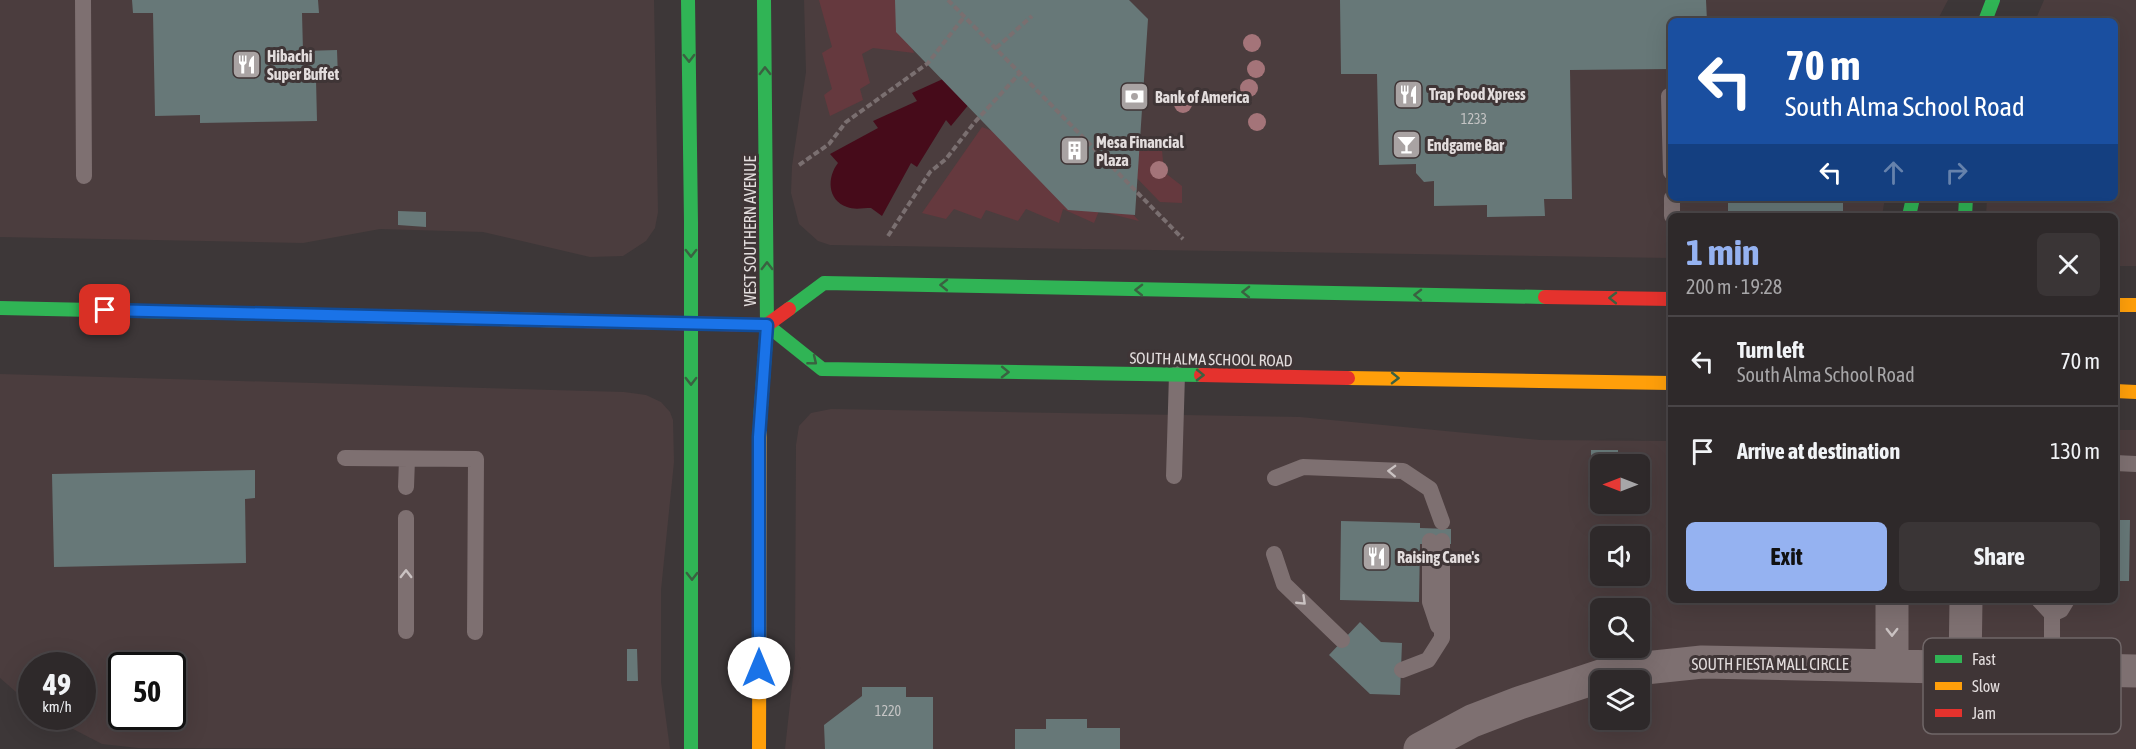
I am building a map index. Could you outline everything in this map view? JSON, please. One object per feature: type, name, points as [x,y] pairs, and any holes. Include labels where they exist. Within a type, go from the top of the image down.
[{"type":"main road","points":[[688,0],[691,749]]},
{"type":"main road","name":"WEST SOUTHERN AVENUE","points":[[759,749],[759,437],[767,325],[764,0]]},
{"type":"main road","points":[[1986,18],[1993,0]]},
{"type":"main road","points":[[0,308],[767,325],[824,283],[1668,299]]},
{"type":"main road","points":[[2118,305],[2136,305]]},
{"type":"main road","name":"SOUTH ALMA SCHOOL ROAD","points":[[767,325],[822,369],[1668,383]]},
{"type":"main road","points":[[2118,391],[2136,392]]},
{"type":"street","points":[[1892,603],[1892,664]]},
{"type":"street","points":[[1965,638],[1966,603]]},
{"type":"street","name":"SOUTH FIESTA MALL CIRCLE","points":[[1420,749],[1472,721],[1616,671],[1702,662],[1923,665]]},
{"type":"street","name":"SOUTH FIESTA MALL CIRCLE","points":[[2121,671],[2136,671]]},
{"type":"lane","points":[[83,0],[84,176]]},
{"type":"lane","points":[[1174,477],[1177,374]]},
{"type":"lane","points":[[345,458],[476,459],[475,632]]},
{"type":"lane","points":[[406,487],[407,459]]},
{"type":"lane","points":[[2118,464],[2136,464]]},
{"type":"lane","points":[[1275,478],[1303,467],[1403,471],[1430,489],[1436,523]]},
{"type":"lane","points":[[406,518],[406,631]]},
{"type":"lane","points":[[1402,670],[1428,660],[1442,638],[1430,602],[1436,541]]},
{"type":"lane","points":[[1274,554],[1284,584],[1342,640]]},
{"type":"lane","points":[[2042,603],[2052,614],[2052,638]]},
{"type":"lane","points":[[2052,614],[2061,610],[2065,603]]},
{"type":"path","points":[[948,0],[1183,239]]},
{"type":"path","points":[[996,48],[1032,16]]},
{"type":"path","points":[[798,166],[829,144],[846,122],[928,63],[964,17]]},
{"type":"path","points":[[888,236],[930,172],[946,159],[974,123],[1020,73]]},
{"type":"shaded area","points":[[0,0],[654,0],[658,212],[655,228],[646,241],[623,256],[590,257],[483,232],[380,229],[303,243],[0,237]]},
{"type":"shaded area","name":"Mesa Financial Plaza","points":[[804,0],[1948,0],[1939,18],[1668,18],[1668,201],[1884,201],[1882,213],[1668,213],[1668,258],[830,245],[818,241],[799,224],[791,193],[792,166],[806,72]]},
{"type":"shaded area","points":[[819,0],[911,0],[901,20],[914,53],[873,48],[862,54],[870,83],[860,89],[863,100],[830,116],[824,95],[832,89],[822,53],[832,47]]},
{"type":"shaded area","points":[[2044,0],[2136,0],[2136,266],[2118,266],[2118,213],[1986,213],[1987,201],[2118,201],[2118,18],[2036,18]]},
{"type":"shaded area","points":[[945,78],[975,97],[951,126],[946,120],[917,167],[911,163],[882,216],[871,208],[853,208],[840,204],[832,194],[831,188],[832,175],[838,163],[830,154],[878,128],[873,121],[917,101],[912,93]]},
{"type":"shaded area","points":[[982,127],[1015,140],[1070,146],[1139,221],[1099,211],[1094,223],[1063,209],[1059,223],[1026,209],[1018,221],[986,210],[981,219],[954,209],[946,219],[922,213]]},
{"type":"shaded area","points":[[1097,137],[1162,150],[1164,172],[1182,186],[1182,203],[1160,202]]},
{"type":"shaded area","points":[[0,374],[624,392],[646,395],[661,402],[670,412],[673,420],[674,462],[661,590],[661,682],[670,749],[138,748],[102,744],[75,730],[96,730],[96,652],[18,652],[18,694],[0,678]]},
{"type":"shaded area","points":[[831,409],[1300,417],[1540,440],[1668,441],[1668,603],[2118,603],[2118,430],[2136,430],[2136,749],[785,749],[795,658],[796,445],[799,426],[811,413]]},
{"type":"building","name":"Hibachi Super Buffet","points":[[132,0],[318,0],[319,13],[302,13],[303,51],[337,50],[338,78],[316,79],[317,121],[200,123],[200,115],[155,116],[153,13],[133,13]]},
{"type":"building","name":"Mesa Financial Plaza","points":[[895,0],[1129,0],[1148,19],[1135,215],[1068,210],[896,32]]},
{"type":"building","points":[[1340,0],[1706,0],[1707,18],[1668,18],[1668,69],[1570,70],[1572,199],[1544,199],[1545,216],[1487,217],[1487,205],[1434,206],[1434,181],[1424,182],[1416,173],[1416,164],[1379,165],[1377,74],[1341,74]]},
{"type":"building","points":[[1728,201],[1843,201],[1843,213],[1728,213]]},
{"type":"building","points":[[398,211],[426,212],[426,227],[398,225]]},
{"type":"building","points":[[1591,450],[1618,450],[1618,454],[1591,454]]},
{"type":"building","points":[[255,470],[255,498],[245,499],[246,563],[54,567],[52,474]]},
{"type":"building","points":[[2118,520],[2130,520],[2129,581],[2118,581]]},
{"type":"building","points":[[1341,521],[1420,523],[1420,528],[1451,529],[1451,544],[1420,544],[1419,602],[1340,600]]},
{"type":"building","points":[[1360,622],[1381,642],[1402,643],[1400,695],[1370,694],[1329,655]]},
{"type":"building","points":[[627,649],[637,649],[638,681],[627,681]]},
{"type":"building","points":[[862,687],[906,687],[906,697],[933,697],[933,749],[825,749],[824,725],[862,696]]},
{"type":"building","points":[[1046,719],[1087,719],[1087,728],[1120,728],[1120,749],[1015,749],[1015,729],[1046,729]]},
{"type":"traffic: fast","points":[[688,0],[691,222],[691,749]]},
{"type":"traffic: fast","points":[[760,421],[767,325],[764,0]]},
{"type":"traffic: fast","points":[[1986,18],[1993,0]]},
{"type":"traffic: fast","points":[[1910,213],[1912,201]]},
{"type":"traffic: fast","points":[[1965,213],[1966,201]]},
{"type":"traffic: fast","points":[[789,309],[824,283],[1545,297]]},
{"type":"traffic: fast","points":[[0,308],[365,316]]},
{"type":"traffic: fast","points":[[767,325],[822,369],[1201,375]]},
{"type":"traffic: slow","points":[[2118,305],[2136,305]]},
{"type":"traffic: slow","points":[[365,316],[582,321]]},
{"type":"traffic: slow","points":[[1348,378],[1668,383]]},
{"type":"traffic: slow","points":[[2118,391],[2136,392]]},
{"type":"traffic: slow","points":[[759,749],[760,421]]},
{"type":"traffic: jam","points":[[1545,297],[1668,299]]},
{"type":"traffic: jam","points":[[582,321],[767,325],[789,309]]},
{"type":"traffic: jam","points":[[1201,375],[1348,378]]},
{"type":"place","name":"Hibachi Super Buffet","points":[[246,65]]},
{"type":"place","name":"Trap Food Xpress","points":[[1408,94]]},
{"type":"place","name":"Bank of America","points":[[1134,97]]},
{"type":"place","name":"Endgame Bar","points":[[1406,145]]},
{"type":"place","name":"Mesa Financial Plaza","points":[[1075,151]]},
{"type":"place","name":"Raising Cane's","points":[[1376,557]]},
{"type":"route","points":[[105,310],[631,320],[767,325],[759,437],[759,668]]}]
